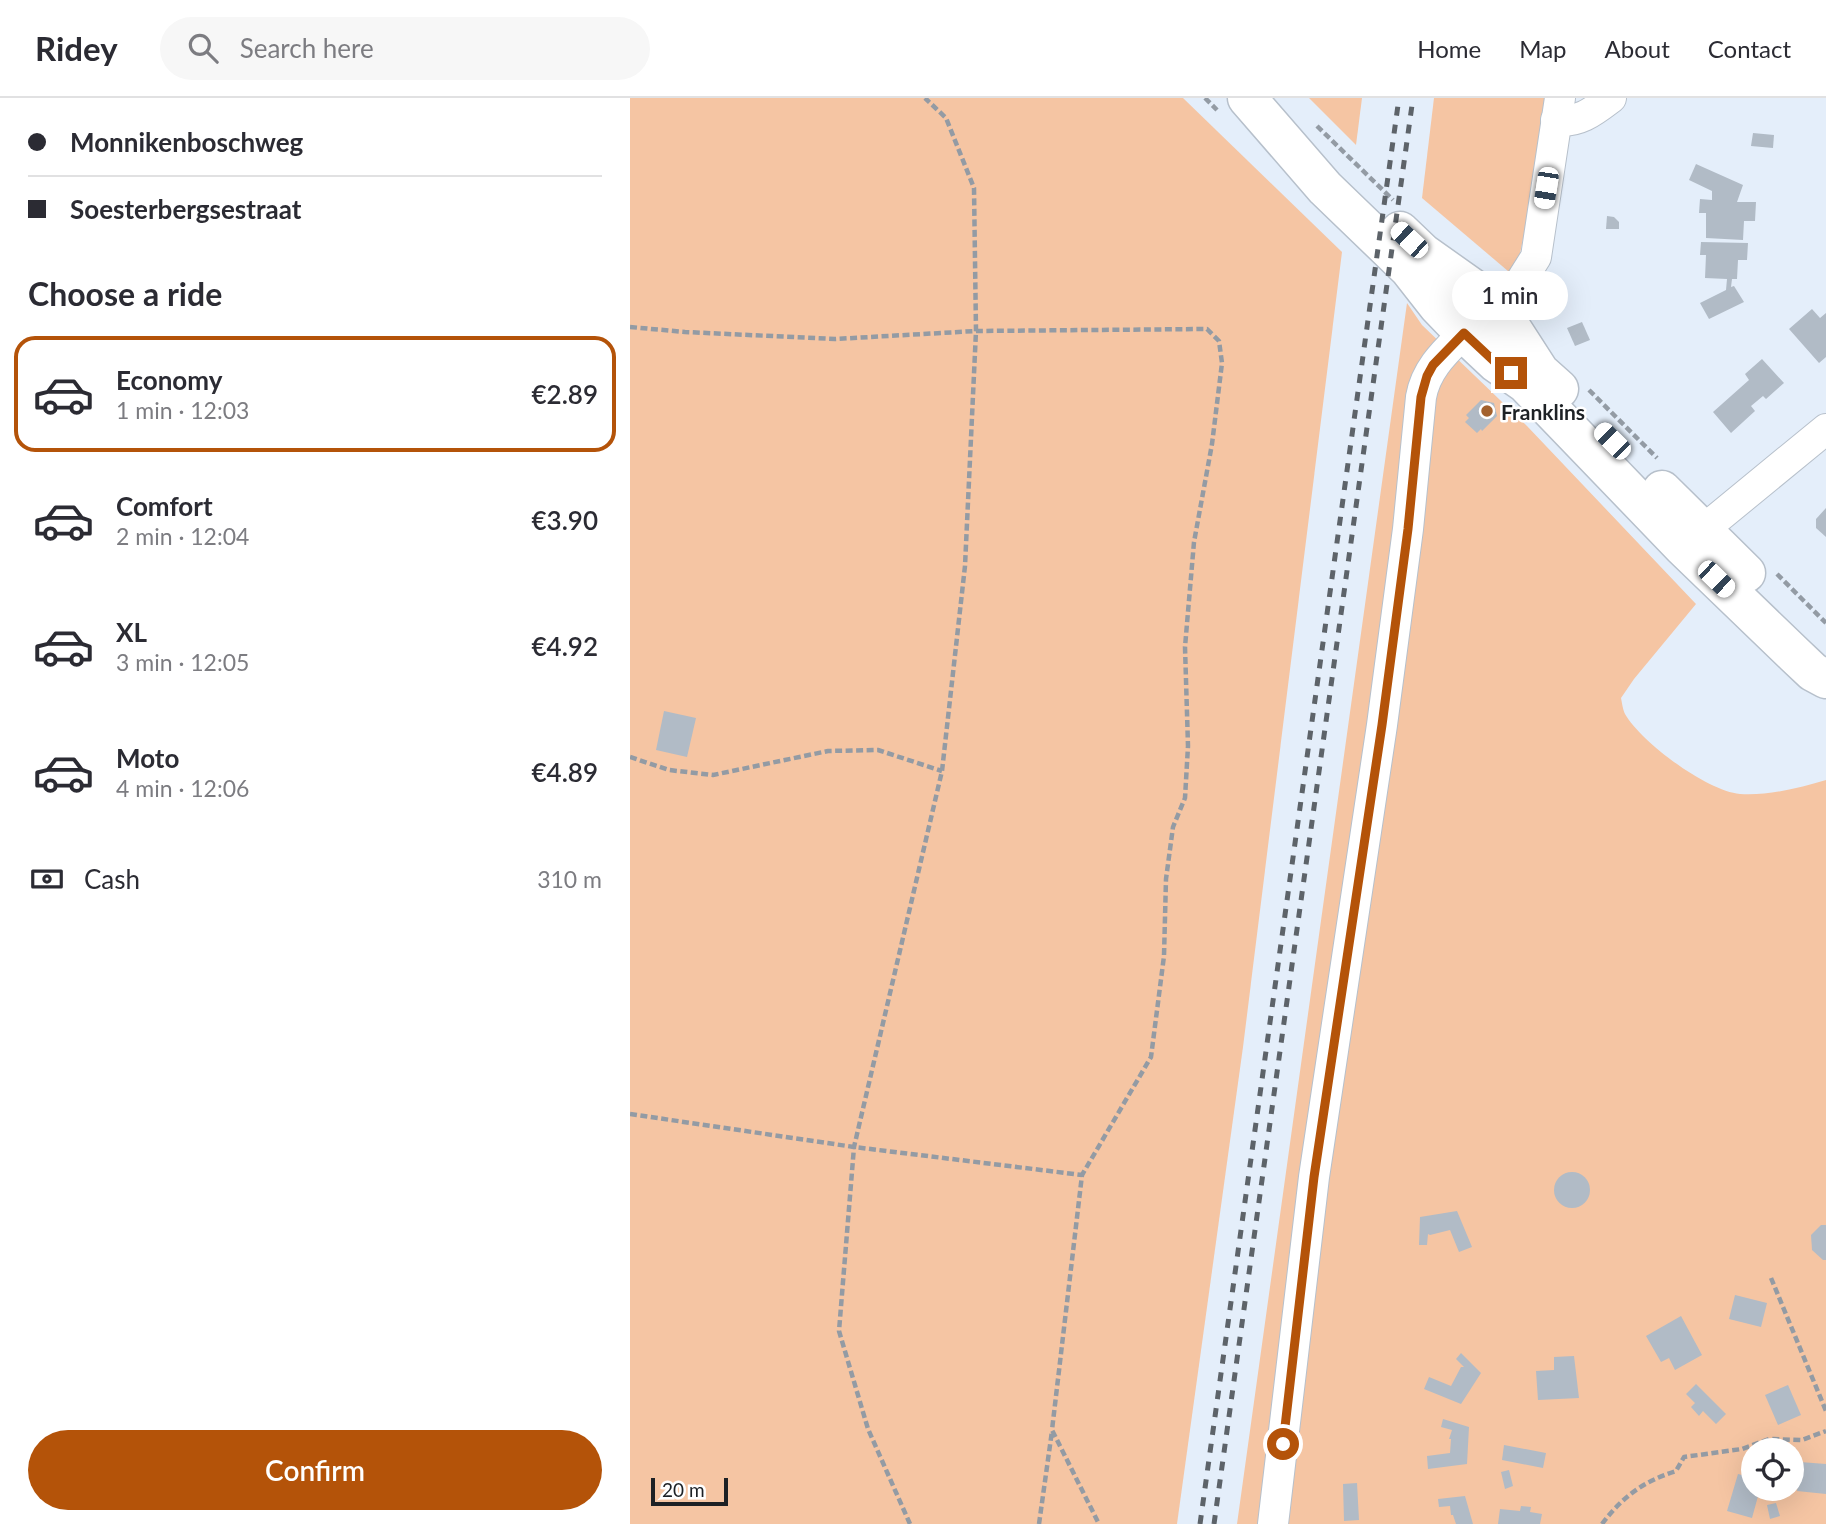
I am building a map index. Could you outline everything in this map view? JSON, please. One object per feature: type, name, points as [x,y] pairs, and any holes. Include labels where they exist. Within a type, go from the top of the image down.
[{"type":"main road","points":[[1254,104],[1325,188],[1394,240],[1423,253],[1471,287],[1519,340],[1541,372],[1693,538],[1785,647],[1826,679]]},
{"type":"main road","points":[[1394,240],[1464,342],[1526,384],[1693,538],[1826,651]]},
{"type":"street","points":[[1558,109],[1568,122],[1592,113],[1611,98]]},
{"type":"street","points":[[1273,1524],[1314,1177],[1382,725],[1408,529],[1421,397],[1433,365],[1464,342],[1499,344],[1519,340],[1506,294],[1519,284],[1535,257],[1558,109]]},
{"type":"street","points":[[1693,538],[1826,429]]},
{"type":"path","points":[[910,1524],[868,1429],[839,1331],[853,1147],[942,771],[965,566],[976,331],[974,188],[946,118],[925,98]]},
{"type":"path","points":[[630,327],[835,339],[976,331],[1208,329],[1219,341],[1222,363],[1212,444],[1194,542],[1185,647],[1188,746],[1185,798],[1173,827],[1166,879],[1164,956],[1151,1057],[1082,1175],[1039,1524]]},
{"type":"path","points":[[1588,388],[1666,466]]},
{"type":"path","points":[[630,757],[669,770],[713,775],[828,751],[878,750],[942,771]]},
{"type":"path","points":[[630,1114],[853,1147],[1082,1175]]},
{"type":"path","points":[[1771,1278],[1826,1411]]},
{"type":"path","points":[[1052,1430],[1099,1524]]},
{"type":"path","points":[[1602,1524],[1636,1488],[1654,1478],[1676,1471],[1684,1457],[1742,1449],[1769,1439],[1802,1440],[1826,1431]]},
{"type":"shaded area","points":[[630,98],[1183,98],[1342,252],[1243,1047],[1177,1524],[630,1524]]},
{"type":"shaded area","points":[[1309,98],[1362,98],[1356,145]]},
{"type":"shaded area","points":[[1434,98],[1550,98],[1544,140],[1515,277],[1422,198]]},
{"type":"shaded area","points":[[1407,303],[1422,325],[1527,426],[1696,604],[1621,698],[1625,714],[1633,726],[1677,764],[1726,791],[1740,794],[1772,793],[1826,780],[1826,1524],[1237,1524]]},
{"type":"building","points":[[1753,133],[1774,135],[1773,148],[1751,146]]},
{"type":"building","points":[[1696,164],[1743,185],[1737,202],[1756,202],[1755,221],[1744,221],[1743,240],[1706,238],[1706,213],[1699,213],[1700,199],[1712,200],[1712,191],[1689,180]]},
{"type":"building","points":[[1607,216],[1614,217],[1619,222],[1619,229],[1606,229]]},
{"type":"building","points":[[1701,242],[1748,243],[1747,260],[1738,260],[1737,279],[1732,279],[1731,287],[1734,286],[1744,302],[1709,319],[1700,303],[1726,290],[1727,279],[1705,278],[1706,255],[1700,255]]},
{"type":"building","points":[[1812,309],[1820,318],[1826,313],[1826,357],[1819,363],[1789,329]]},
{"type":"building","points":[[1582,322],[1590,340],[1575,346],[1567,328]]},
{"type":"building","points":[[1762,359],[1784,383],[1766,399],[1763,396],[1751,406],[1755,411],[1731,433],[1713,412],[1749,380],[1745,374]]},
{"type":"building","points":[[1481,400],[1494,403],[1497,416],[1477,433],[1465,422],[1469,418],[1466,415]]},
{"type":"building","points":[[1826,508],[1826,537],[1816,528],[1816,519]]},
{"type":"building","points":[[664,711],[696,718],[687,757],[656,750]]},
{"type":"building","points":[[1572,1172],[1585,1177],[1590,1190],[1585,1203],[1572,1208],[1559,1203],[1554,1190],[1559,1177]]},
{"type":"building","points":[[1457,1211],[1472,1247],[1459,1252],[1450,1230],[1428,1234],[1427,1245],[1419,1245],[1420,1217]]},
{"type":"building","points":[[1821,1225],[1826,1225],[1826,1260],[1812,1250],[1811,1235]]},
{"type":"building","points":[[1735,1295],[1767,1303],[1761,1327],[1729,1319]]},
{"type":"building","points":[[1681,1316],[1702,1355],[1675,1370],[1669,1358],[1661,1362],[1646,1336]]},
{"type":"building","points":[[1461,1353],[1481,1373],[1461,1404],[1424,1389],[1429,1377],[1451,1386],[1461,1367],[1464,1367],[1456,1359]]},
{"type":"building","points":[[1574,1356],[1579,1398],[1538,1400],[1536,1371],[1554,1370],[1554,1357]]},
{"type":"building","points":[[1696,1384],[1726,1414],[1716,1424],[1703,1411],[1699,1416],[1691,1407],[1695,1403],[1686,1394]]},
{"type":"building","points":[[1788,1385],[1801,1415],[1778,1425],[1765,1395]]},
{"type":"building","points":[[1443,1419],[1469,1427],[1467,1464],[1428,1469],[1427,1456],[1450,1453],[1449,1439],[1452,1430],[1441,1427]]},
{"type":"building","points":[[1504,1445],[1546,1453],[1543,1468],[1502,1460]]},
{"type":"building","points":[[1804,1462],[1826,1464],[1826,1494],[1804,1492]]},
{"type":"building","points":[[1509,1470],[1513,1486],[1505,1489],[1501,1472]]},
{"type":"building","points":[[1738,1474],[1741,1475],[1741,1501],[1757,1501],[1752,1518],[1727,1511]]},
{"type":"building","points":[[1357,1483],[1359,1520],[1344,1521],[1343,1484]]},
{"type":"building","points":[[1465,1496],[1473,1524],[1456,1524],[1450,1506],[1439,1507],[1438,1499]]},
{"type":"building","points":[[1776,1503],[1780,1516],[1770,1519],[1767,1505]]},
{"type":"building","points":[[1521,1506],[1531,1507],[1530,1512],[1542,1514],[1540,1524],[1498,1524],[1500,1509],[1520,1511]]},
{"type":"railway","points":[[1200,1524],[1399,98]]},
{"type":"railway","points":[[1214,1524],[1413,98]]},
{"type":"place","name":"Franklins","points":[[1487,411]]},
{"type":"route","points":[[1283,1444],[1314,1177],[1382,725],[1408,529],[1421,397],[1433,365],[1464,333],[1496,363],[1511,373]]}]
